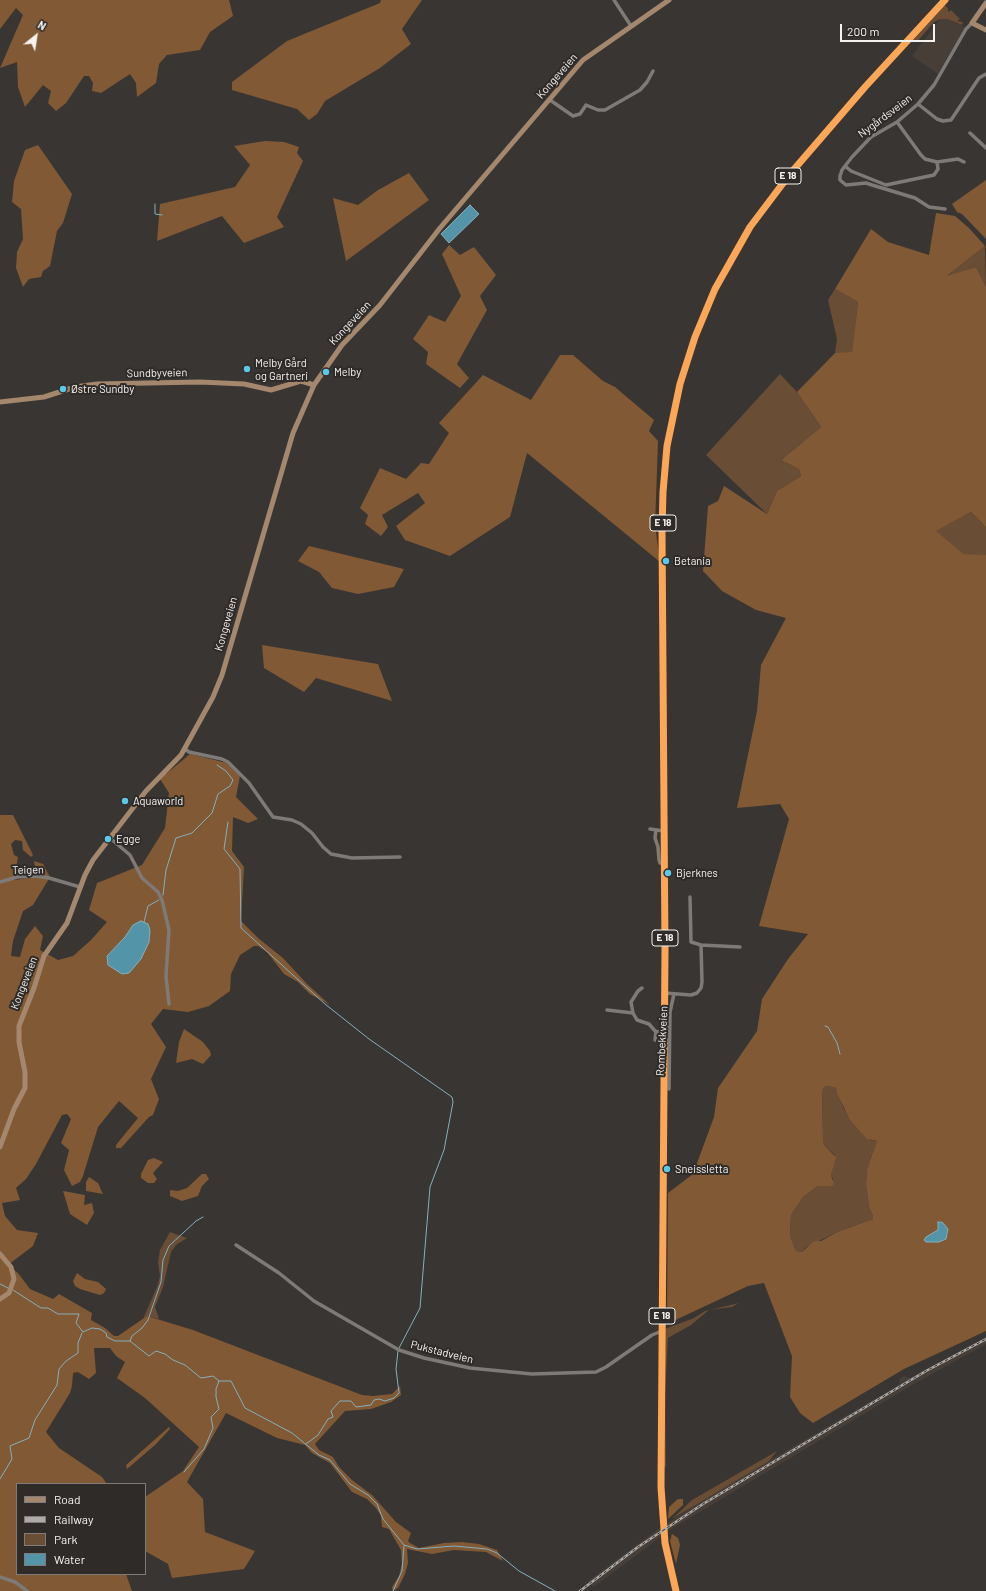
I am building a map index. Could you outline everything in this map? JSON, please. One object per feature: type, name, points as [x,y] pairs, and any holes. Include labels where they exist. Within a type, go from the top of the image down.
[{"type":"highway","name":"E 18","points":[[676,1591],[665,1543],[662,1518],[665,1032],[663,492],[671,423],[687,360],[708,304],[726,267],[750,227],[790,174],[942,0]]},
{"type":"highway","name":"E 18","points":[[912,35],[945,0]]},
{"type":"main road","name":"Kongeveien","points":[[0,1147],[15,1107],[25,1088],[25,1072],[18,1034],[20,1021],[34,988],[44,956],[67,923],[90,864],[146,791],[185,749],[207,711],[218,685],[293,433],[314,384],[345,341],[380,305],[426,244],[583,60],[669,0]]},
{"type":"main road","name":"Nygårdsveien","points":[[973,22],[986,3]]},
{"type":"main road","points":[[973,22],[986,30]]},
{"type":"main road","name":"Sundbyveien","points":[[0,402],[44,397],[75,387],[97,384],[207,382],[244,384],[271,390],[301,381],[314,384]]},
{"type":"main road","points":[[0,1254],[13,1271],[13,1286],[9,1293],[0,1299]]},
{"type":"street","points":[[614,0],[631,26]]},
{"type":"street","name":"Nygårdsveien","points":[[845,166],[871,137],[897,122],[918,104],[934,84],[964,34],[973,22]]},
{"type":"street","points":[[550,100],[572,116],[580,114],[586,105],[598,110],[605,110],[640,90],[650,79],[653,71]]},
{"type":"street","points":[[918,104],[937,119],[943,121],[951,120],[979,78],[986,74]]},
{"type":"street","points":[[897,122],[921,156],[925,159],[937,162],[958,159],[964,162]]},
{"type":"street","points":[[970,133],[986,148]]},
{"type":"street","points":[[937,162],[938,168],[934,175],[886,186],[851,171],[845,166],[840,176],[842,183],[846,186],[866,183],[872,184],[915,198],[929,207],[945,210]]},
{"type":"street","points":[[185,749],[189,752],[219,758],[228,762],[249,783],[273,817],[292,820],[301,824],[312,833],[322,846],[331,854],[352,858],[400,858]]},
{"type":"street","points":[[650,829],[664,830]]},
{"type":"street","points":[[656,830],[655,838],[658,847],[658,860],[665,863]]},
{"type":"street","points":[[110,838],[130,855],[142,878],[158,892],[163,902],[169,930],[166,976],[166,994],[169,1004]]},
{"type":"street","name":"Teigen","points":[[0,882],[17,877],[36,876],[48,878],[80,888]]},
{"type":"street","points":[[690,897],[690,940],[693,943],[740,947]]},
{"type":"street","name":"Rombekkveien","points":[[665,993],[691,995],[701,988],[701,944]]},
{"type":"street","points":[[642,988],[638,991],[631,1002],[633,1014],[638,1020],[649,1024],[656,1032],[665,1032]]},
{"type":"street","name":"Rombekkveien","points":[[668,1089],[670,1012],[674,994]]},
{"type":"street","points":[[607,1010],[633,1014]]},
{"type":"street","points":[[656,1032],[655,1038],[660,1042]]},
{"type":"street","name":"Pukstadveien","points":[[236,1245],[279,1273],[314,1300],[398,1349],[441,1362],[495,1372],[532,1374],[592,1372],[606,1367],[652,1335],[662,1331]]},
{"type":"street","points":[[0,1577],[16,1582],[27,1591]]},
{"type":"shaded area","points":[[0,0],[229,0],[233,16],[210,32],[200,50],[167,55],[159,64],[156,83],[137,97],[136,83],[130,74],[101,93],[92,91],[93,83],[89,76],[84,76],[66,103],[56,111],[48,103],[51,91],[43,85],[25,107],[18,87],[17,62],[0,68],[23,15],[16,8],[0,29]]},
{"type":"shaded area","points":[[381,0],[422,0],[402,29],[411,44],[380,68],[325,101],[317,114],[309,120],[297,109],[232,90],[232,82],[287,41],[380,3]]},
{"type":"shaded area","points":[[940,19],[947,19],[965,27],[938,74],[912,56]]},
{"type":"shaded area","points":[[265,141],[284,142],[299,147],[297,153],[303,161],[277,217],[284,227],[244,243],[222,216],[157,241],[160,204],[235,187],[250,165],[234,146]]},
{"type":"shaded area","points":[[38,145],[72,194],[63,223],[57,231],[50,266],[43,271],[41,277],[29,279],[23,287],[16,268],[17,252],[23,239],[21,209],[12,202],[14,181],[25,150]]},
{"type":"shaded area","points":[[409,173],[429,200],[346,261],[333,198],[358,205],[378,190]]},
{"type":"shaded area","points":[[986,180],[986,239],[962,214],[957,212],[952,204]]},
{"type":"shaded area","points":[[936,213],[955,216],[969,228],[985,246],[947,276],[976,267],[986,287],[986,527],[971,512],[936,531],[964,554],[986,555],[986,1331],[904,1369],[813,1423],[800,1413],[790,1397],[792,1356],[764,1283],[748,1286],[667,1324],[668,1193],[693,1174],[714,1117],[718,1088],[757,1031],[762,999],[788,959],[808,934],[759,926],[789,819],[780,804],[737,808],[757,711],[761,665],[786,618],[756,610],[722,591],[703,571],[708,506],[718,501],[724,486],[767,514],[777,491],[801,476],[799,469],[781,460],[821,427],[797,392],[835,353],[852,352],[858,302],[835,289],[871,229],[888,242],[929,255]],"holes":[[[829,1086],[836,1088],[850,1120],[867,1139],[877,1141],[867,1169],[866,1184],[869,1207],[873,1219],[837,1232],[821,1241],[814,1241],[802,1252],[796,1251],[790,1236],[791,1215],[803,1197],[818,1186],[832,1186],[834,1184],[831,1175],[836,1157],[824,1145],[823,1137],[822,1092],[824,1087]],[[941,1221],[948,1232],[946,1239],[939,1242],[925,1242],[924,1240],[938,1230],[938,1222]]]},
{"type":"shaded area","points":[[449,245],[460,255],[474,247],[496,275],[480,296],[487,310],[457,364],[469,378],[460,388],[426,364],[428,352],[413,339],[429,315],[445,322],[461,296],[442,254]]},
{"type":"shaded area","points":[[560,355],[573,355],[603,381],[615,387],[654,420],[649,431],[658,441],[655,526],[660,562],[527,453],[510,517],[450,556],[405,540],[396,526],[425,503],[418,493],[382,515],[388,527],[381,536],[365,524],[368,515],[360,508],[380,468],[406,479],[421,463],[429,464],[449,433],[439,423],[483,375],[531,400]]},
{"type":"shaded area","points":[[309,546],[404,569],[394,587],[358,594],[332,588],[319,572],[298,561]]},
{"type":"shaded area","points":[[262,645],[378,664],[392,701],[316,678],[304,692],[264,668]]},
{"type":"shaded area","points":[[190,754],[227,763],[240,776],[236,797],[258,819],[248,823],[233,817],[232,851],[244,867],[241,921],[258,938],[283,958],[307,984],[330,1005],[310,994],[298,982],[284,974],[267,952],[258,946],[254,946],[240,955],[231,974],[230,991],[209,1006],[188,1012],[163,1009],[151,1024],[166,1047],[151,1079],[159,1099],[153,1115],[149,1117],[121,1148],[116,1148],[116,1145],[138,1118],[119,1101],[98,1127],[83,1176],[80,1182],[72,1186],[64,1170],[69,1150],[61,1143],[71,1119],[67,1114],[62,1115],[36,1164],[26,1179],[16,1188],[20,1200],[2,1203],[5,1216],[17,1230],[38,1233],[33,1246],[8,1265],[18,1273],[30,1289],[53,1299],[59,1294],[92,1313],[91,1320],[105,1328],[114,1336],[118,1336],[147,1316],[193,1330],[362,1395],[373,1396],[392,1394],[400,1386],[401,1395],[391,1402],[371,1409],[345,1411],[315,1444],[319,1450],[333,1457],[339,1467],[352,1480],[372,1495],[396,1522],[411,1533],[408,1541],[410,1543],[419,1548],[444,1543],[462,1542],[479,1544],[497,1550],[503,1561],[486,1552],[454,1550],[432,1554],[407,1549],[408,1563],[405,1574],[398,1588],[393,1591],[392,1587],[399,1576],[402,1564],[401,1550],[389,1529],[382,1527],[381,1516],[376,1508],[367,1499],[352,1492],[330,1463],[312,1453],[305,1445],[277,1438],[226,1413],[187,1482],[203,1499],[205,1532],[255,1551],[244,1569],[172,1578],[168,1564],[146,1552],[146,1496],[183,1471],[199,1447],[145,1398],[117,1378],[125,1362],[116,1356],[110,1348],[94,1348],[96,1373],[89,1379],[78,1372],[73,1373],[70,1393],[46,1432],[59,1448],[102,1477],[106,1483],[16,1483],[16,1575],[126,1575],[132,1591],[0,1591],[0,815],[13,815],[33,855],[31,857],[23,850],[22,841],[15,840],[11,844],[14,855],[18,857],[14,880],[37,877],[34,861],[43,864],[50,877],[33,905],[23,911],[13,941],[11,956],[20,957],[25,939],[35,926],[43,936],[40,950],[58,960],[73,956],[91,940],[107,922],[89,910],[97,883],[142,865],[165,828],[169,793],[160,779]],"holes":[[[133,925],[129,973],[107,956],[125,937]]]},
{"type":"shaded area","points":[[184,1029],[203,1042],[210,1051],[211,1055],[203,1064],[192,1059],[176,1063],[179,1042]]},
{"type":"shaded area","points":[[154,1158],[163,1162],[153,1173],[157,1179],[154,1183],[148,1183],[141,1178],[141,1174],[148,1160]]},
{"type":"shaded area","points":[[202,1174],[206,1174],[209,1179],[202,1186],[198,1196],[182,1201],[170,1196],[170,1190],[178,1191],[187,1188]]},
{"type":"shaded area","points":[[89,1177],[98,1183],[103,1194],[86,1191],[86,1182]]},
{"type":"shaded area","points":[[63,1191],[85,1195],[84,1205],[92,1203],[94,1213],[87,1225],[70,1214]]},
{"type":"shaded area","points":[[77,1273],[85,1279],[98,1282],[106,1289],[104,1293],[100,1295],[75,1286],[73,1281]]},
{"type":"shaded area","points":[[986,1337],[986,1344],[914,1384],[673,1528],[595,1586],[593,1587],[588,1581],[654,1532],[714,1493],[900,1384],[899,1379],[904,1376],[910,1378]]},
{"type":"shaded area","points":[[169,1427],[170,1429],[155,1445],[127,1469],[126,1465]]},
{"type":"shaded area","points":[[678,1499],[683,1499],[683,1505],[668,1519],[669,1507]]},
{"type":"shaded area","points":[[672,1534],[678,1538],[680,1545],[676,1564],[670,1541]]},
{"type":"green space","points":[[944,5],[948,8],[948,12],[951,10],[960,19],[957,21],[963,22],[962,25],[947,19],[940,19],[934,22],[917,42],[912,42],[912,39]]},
{"type":"green space","points":[[985,246],[986,287],[976,267],[946,277]]},
{"type":"green space","points":[[835,289],[858,302],[852,353],[835,353],[837,339],[828,300]]},
{"type":"green space","points":[[780,374],[797,392],[821,427],[781,460],[799,469],[801,476],[777,491],[767,514],[706,455]]},
{"type":"green space","points":[[971,512],[986,527],[986,555],[984,556],[964,554],[935,531]]},
{"type":"green space","points":[[829,1086],[836,1088],[844,1109],[870,1140],[877,1141],[867,1169],[866,1184],[869,1207],[873,1219],[837,1232],[805,1248],[802,1252],[796,1251],[790,1236],[791,1215],[803,1197],[818,1186],[832,1186],[833,1179],[831,1175],[835,1155],[824,1145],[823,1137],[822,1092],[824,1087]]},
{"type":"green space","points":[[170,1232],[187,1238],[176,1245],[171,1252],[163,1287],[155,1307],[159,1319],[147,1316],[143,1319],[157,1287],[160,1276],[158,1262],[160,1250]]},
{"type":"green space","points":[[739,1303],[732,1307],[710,1310]]},
{"type":"green space","points":[[709,1310],[691,1325],[668,1338],[665,1393],[666,1467],[664,1466],[665,1329],[694,1318]]},
{"type":"green space","points":[[777,1451],[769,1461],[672,1519],[692,1500]]},
{"type":"water","points":[[470,205],[479,214],[449,243],[441,234]]},
{"type":"water","points":[[141,921],[148,924],[150,930],[149,942],[141,959],[129,973],[122,974],[108,965],[107,956],[125,937],[133,925]]},
{"type":"water","points":[[938,1222],[942,1222],[948,1229],[946,1239],[939,1242],[926,1242],[924,1240],[926,1237],[938,1230]]},
{"type":"waterway","points":[[155,204],[155,214],[162,215]]},
{"type":"waterway","points":[[163,895],[166,870],[176,838],[192,833],[212,813],[218,794],[230,786],[233,780],[226,771],[217,765]]},
{"type":"waterway","points":[[228,822],[224,849],[240,869],[241,928],[325,1004],[369,1039],[452,1097],[453,1102],[444,1150],[430,1187],[420,1308],[399,1348]]},
{"type":"waterway","points":[[144,922],[148,906],[159,900]]},
{"type":"waterway","points":[[825,1026],[828,1027],[837,1043],[840,1054]]},
{"type":"waterway","points":[[130,1341],[132,1336],[142,1328],[148,1320],[161,1282],[163,1260],[169,1246],[196,1221],[203,1217]]},
{"type":"waterway","points":[[0,1284],[8,1288]]},
{"type":"waterway","points":[[13,1290],[41,1308],[48,1308],[58,1314],[79,1314],[76,1323],[83,1332],[92,1328],[100,1329],[106,1333],[107,1337],[115,1341],[130,1341],[149,1356],[156,1351],[165,1354],[173,1360],[185,1365],[201,1378],[213,1376],[219,1381],[231,1381],[245,1408],[292,1433],[319,1455],[330,1460],[350,1484],[368,1495],[377,1504],[383,1519],[404,1545],[417,1549],[454,1546],[487,1549],[497,1553],[519,1571],[555,1591]]},
{"type":"waterway","points":[[0,1479],[12,1459],[10,1446],[29,1438],[35,1420],[57,1385],[59,1369],[66,1361],[78,1353],[78,1343],[82,1333]]},
{"type":"waterway","points":[[306,1444],[318,1435],[328,1419],[333,1417],[331,1411],[340,1401],[351,1401],[356,1407],[371,1405],[374,1400],[379,1399],[385,1401],[394,1398],[399,1393],[396,1369],[398,1351]]},
{"type":"waterway","points":[[184,1472],[204,1449],[213,1428],[211,1417],[219,1409],[216,1397],[216,1389],[219,1381]]},
{"type":"waterway","points":[[393,1591],[402,1571],[404,1546]]},
{"type":"railway","points":[[580,1591],[638,1547],[703,1504],[926,1371],[986,1339]]},
{"type":"place","name":"Melby Gård og Gartneri","points":[[247,369]]},
{"type":"place","name":"Melby","points":[[326,372]]},
{"type":"place","name":"Østre Sundby","points":[[63,389]]},
{"type":"place","name":"Betania","points":[[666,561]]},
{"type":"place","name":"Aquaworld","points":[[125,801]]},
{"type":"place","name":"Egge","points":[[108,839]]},
{"type":"place","name":"Bjerknes","points":[[668,873]]},
{"type":"place","name":"Sneissletta","points":[[667,1169]]}]
